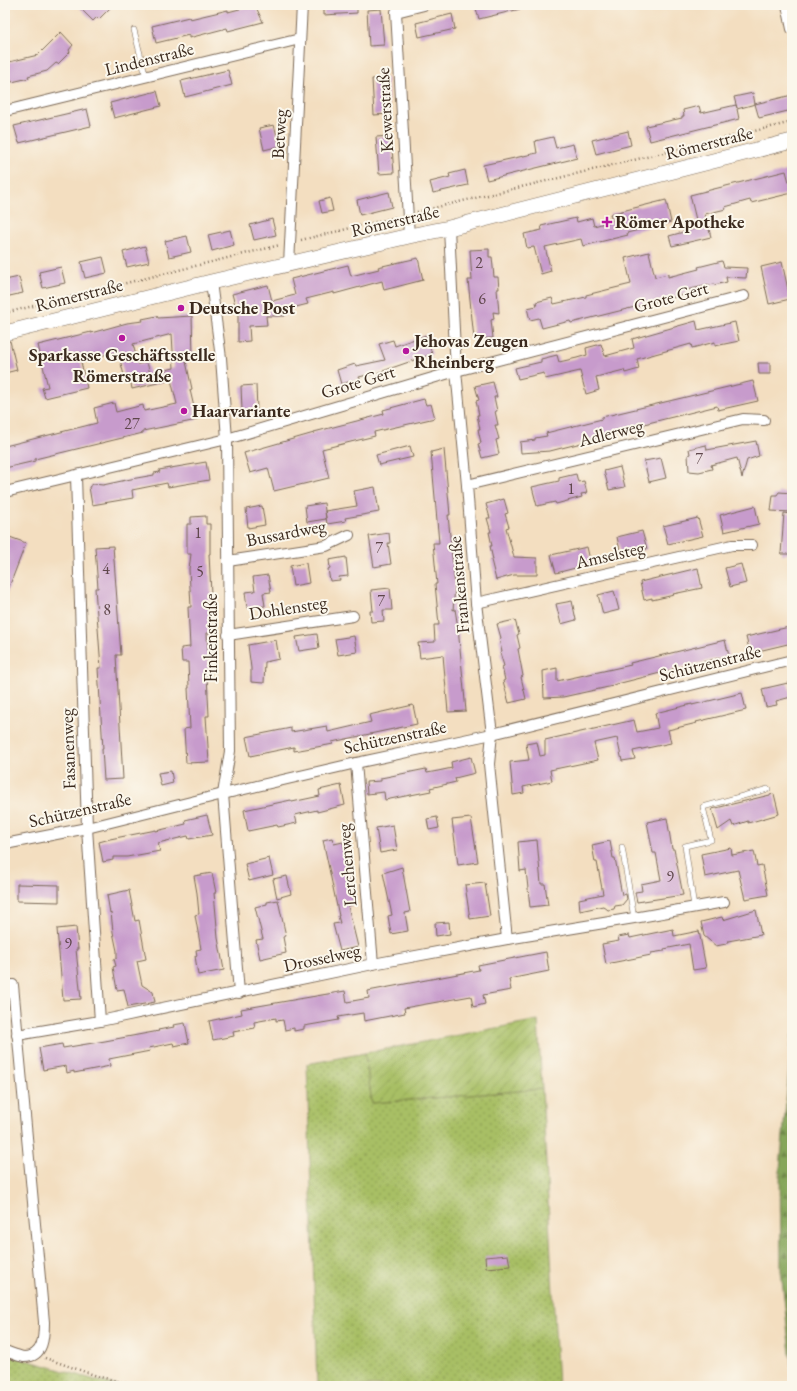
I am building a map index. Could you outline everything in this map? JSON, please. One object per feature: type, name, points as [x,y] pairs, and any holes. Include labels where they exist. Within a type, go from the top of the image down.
[{"type":"street","name":"Betweg","points":[[289,264],[302,5]]},
{"type":"street","name":"Kewerstraße","points":[[409,236],[396,12],[424,5]]},
{"type":"street","points":[[787,5],[792,29]]},
{"type":"street","name":"Lindenstraße","points":[[5,111],[300,39]]},
{"type":"street","name":"Römerstraße","points":[[5,333],[211,282],[449,228],[792,141]]},
{"type":"street","name":"Frankenstraße","points":[[449,228],[456,371],[476,603],[492,734],[489,764],[507,938]]},
{"type":"street","name":"Finkenstraße","points":[[211,282],[221,358],[227,439],[230,751],[223,794],[239,993]]},
{"type":"street","name":"Grote Gert","points":[[5,492],[227,439],[456,371],[744,296]]},
{"type":"street","name":"Adlerweg","points":[[467,485],[743,419],[764,420]]},
{"type":"street","name":"Fasanenweg","points":[[76,476],[87,828],[100,1021]]},
{"type":"street","name":"Bussardweg","points":[[228,561],[326,546],[349,535]]},
{"type":"street","name":"Amselsteg","points":[[476,603],[732,545],[752,545]]},
{"type":"street","name":"Dohlensteg","points":[[228,635],[353,616]]},
{"type":"street","name":"Schützenstraße","points":[[5,844],[87,828],[356,763],[492,734],[792,660]]},
{"type":"street","name":"Lerchenweg","points":[[356,763],[373,964]]},
{"type":"street","name":"Drosselweg","points":[[17,1035],[100,1021],[373,964],[507,938],[724,902]]},
{"type":"street","points":[[5,1351],[24,1357],[35,1354],[44,1339],[44,1322],[13,985]]},
{"type":"lane","points":[[134,30],[146,77]]},
{"type":"lane","points":[[694,907],[685,846],[711,840],[703,807],[768,789]]},
{"type":"lane","points":[[622,847],[634,918]]},
{"type":"path","points":[[35,1354],[60,1365],[100,1378],[138,1386]]},
{"type":"green space","points":[[538,1020],[542,1089],[372,1103],[365,1053]]},
{"type":"green space","points":[[792,1034],[792,1372],[781,1270],[780,1169]]},
{"type":"green space","points":[[365,1053],[372,1103],[542,1089],[558,1386],[317,1386],[307,1064]]},
{"type":"green space","points":[[5,1354],[99,1381],[119,1386],[5,1386]]},
{"type":"building","points":[[77,5],[113,5],[99,19],[97,17],[93,21]]},
{"type":"building","points":[[255,5],[263,22],[228,31],[227,28],[189,38],[189,35],[156,43],[152,26],[189,17],[190,19],[228,10],[228,12]]},
{"type":"building","points":[[324,5],[357,5],[357,13],[324,15]]},
{"type":"building","points":[[475,5],[520,5],[520,9],[479,19]]},
{"type":"building","points":[[381,9],[384,45],[369,46],[367,10]]},
{"type":"building","points":[[452,14],[455,29],[419,37],[416,23]]},
{"type":"building","points":[[61,32],[73,45],[69,50],[70,52],[58,64],[56,63],[47,71],[28,76],[29,78],[12,82],[11,80],[5,81],[5,63],[38,55]]},
{"type":"building","points":[[228,70],[232,85],[185,97],[181,81]]},
{"type":"building","points":[[387,78],[389,114],[374,115],[372,79]]},
{"type":"building","points":[[157,91],[161,106],[114,118],[110,103]]},
{"type":"building","points":[[753,93],[755,104],[737,109],[739,119],[650,141],[646,126],[682,118],[682,116],[684,116],[683,110],[699,106],[701,113],[736,105],[737,108],[734,97]]},
{"type":"building","points":[[792,95],[792,110],[759,118],[755,104]]},
{"type":"building","points":[[87,109],[91,126],[19,143],[14,126]]},
{"type":"building","points":[[274,125],[280,146],[264,150],[259,128]]},
{"type":"building","points":[[628,131],[631,145],[596,154],[592,140]]},
{"type":"building","points":[[391,136],[394,173],[379,174],[376,137]]},
{"type":"building","points":[[553,137],[556,148],[573,144],[577,158],[487,180],[483,165],[537,153],[535,141]]},
{"type":"building","points":[[465,170],[468,185],[433,193],[430,182],[450,177],[449,174]]},
{"type":"building","points":[[786,171],[792,193],[751,203],[750,200],[725,207],[726,209],[705,214],[711,237],[672,246],[669,236],[698,228],[690,195]]},
{"type":"building","points":[[389,192],[392,207],[360,215],[357,200]]},
{"type":"building","points":[[330,198],[333,211],[322,213],[319,201]]},
{"type":"building","points":[[666,200],[671,222],[627,233],[628,235],[583,246],[581,239],[545,247],[551,271],[541,274],[534,247],[527,248],[524,234],[542,230],[541,226],[576,218],[577,222],[592,218],[594,226],[612,221],[610,214]]},
{"type":"building","points":[[272,219],[276,235],[254,240],[250,225]]},
{"type":"building","points":[[230,230],[234,245],[212,251],[208,235]]},
{"type":"building","points":[[187,236],[191,252],[169,257],[165,241]]},
{"type":"building","points":[[145,246],[149,262],[127,267],[123,252]]},
{"type":"building","points":[[489,249],[489,257],[492,257],[494,277],[498,277],[499,289],[497,289],[499,313],[493,312],[494,319],[491,320],[493,338],[474,339],[468,280],[472,280],[470,250]]},
{"type":"building","points":[[649,252],[655,277],[668,274],[668,277],[722,261],[724,267],[747,268],[746,278],[726,277],[727,282],[686,290],[687,294],[571,323],[570,321],[542,328],[539,318],[530,320],[527,308],[537,306],[536,302],[552,298],[554,304],[586,297],[586,295],[631,284],[625,258]]},
{"type":"building","points":[[103,257],[107,273],[85,278],[81,262]]},
{"type":"building","points":[[418,258],[423,280],[384,290],[382,281],[334,294],[334,292],[306,299],[308,304],[284,310],[285,316],[266,316],[267,325],[249,326],[250,341],[238,342],[238,315],[232,294],[268,285],[272,301],[295,295],[291,279],[348,265],[351,276],[379,269],[378,267]]},
{"type":"building","points":[[782,262],[790,299],[769,304],[761,267]]},
{"type":"building","points":[[61,267],[65,283],[43,288],[39,272]]},
{"type":"building","points":[[19,277],[23,293],[5,297],[5,280]]},
{"type":"building","points":[[157,316],[158,318],[192,316],[193,356],[185,357],[192,389],[190,390],[197,420],[143,431],[143,433],[35,459],[35,461],[5,468],[5,446],[97,423],[94,408],[114,403],[116,412],[143,405],[144,411],[177,404],[171,380],[132,389],[130,378],[125,379],[118,352],[85,359],[85,361],[81,362],[87,388],[45,398],[42,388],[48,387],[38,345],[127,323],[143,321],[142,319]],"holes":[[[172,334],[174,368],[150,374],[147,362],[138,364],[133,344]]]},
{"type":"building","points":[[696,321],[698,330],[735,322],[739,341],[715,346],[715,342],[692,348],[691,344],[637,359],[639,369],[625,373],[624,370],[596,377],[599,390],[586,394],[580,371],[545,379],[544,373],[518,379],[515,368],[541,362],[541,359],[557,355],[559,362],[577,358],[587,355],[586,348],[601,344],[605,356],[634,348],[632,339]]},
{"type":"building","name":"Jehovas Zeugen Rheinberg","points":[[426,335],[432,354],[380,372],[359,377],[360,379],[341,384],[337,370],[355,364],[356,366],[385,360],[379,344],[393,340],[395,346]]},
{"type":"building","points":[[10,341],[17,370],[5,373],[5,342]]},
{"type":"building","points":[[758,363],[770,363],[770,374],[759,374]]},
{"type":"building","points":[[753,381],[758,401],[718,410],[717,406],[644,424],[644,426],[550,451],[521,453],[520,442],[535,440],[535,438],[547,436],[546,433],[602,419],[602,417]]},
{"type":"building","points":[[493,382],[497,397],[494,397],[498,425],[495,425],[499,439],[496,440],[499,454],[482,458],[478,444],[481,443],[477,415],[479,415],[476,401],[479,400],[475,386]]},
{"type":"building","points":[[256,385],[257,410],[242,411],[241,386]]},
{"type":"building","points":[[424,399],[426,405],[431,404],[435,418],[374,432],[375,436],[322,449],[329,478],[274,491],[268,468],[250,473],[244,453],[314,432],[384,414],[383,410]]},
{"type":"building","points":[[756,441],[759,456],[747,460],[742,478],[737,458],[711,465],[712,469],[699,472],[689,471],[689,449],[706,445],[707,450]]},
{"type":"building","points":[[410,446],[413,457],[379,465],[376,455]]},
{"type":"building","points":[[444,449],[450,515],[448,515],[455,587],[453,610],[455,609],[458,628],[466,711],[448,712],[443,655],[420,658],[418,643],[435,642],[434,625],[439,625],[433,543],[439,543],[431,452]]},
{"type":"building","points":[[661,458],[666,478],[649,482],[644,461]]},
{"type":"building","points":[[206,462],[209,480],[168,487],[167,483],[132,490],[133,498],[92,505],[89,487],[93,484],[103,485],[154,475],[154,473],[160,472],[159,470]]},
{"type":"building","points":[[620,467],[625,487],[609,490],[604,471]]},
{"type":"building","points":[[576,474],[578,482],[584,481],[587,493],[581,494],[582,497],[556,504],[555,502],[537,506],[532,487],[559,481],[559,478]]},
{"type":"building","points":[[375,487],[379,512],[345,518],[346,521],[327,524],[325,511],[357,506],[354,491]]},
{"type":"building","points":[[779,492],[792,493],[792,512],[771,511],[773,495],[777,495]]},
{"type":"building","points":[[504,499],[508,513],[505,514],[509,527],[506,528],[514,557],[537,558],[537,575],[514,575],[496,580],[491,560],[493,560],[489,532],[491,532],[487,518],[490,518],[486,504]]},
{"type":"building","points":[[324,503],[326,519],[307,522],[305,506]]},
{"type":"building","points":[[262,506],[265,525],[248,528],[246,509]]},
{"type":"building","points":[[755,506],[759,524],[724,532],[720,515]]},
{"type":"building","points":[[784,513],[792,514],[792,554],[781,554]]},
{"type":"building","points":[[206,516],[206,524],[210,524],[209,554],[211,594],[209,595],[211,633],[207,633],[209,716],[206,716],[209,762],[186,763],[184,729],[190,728],[188,662],[182,662],[181,648],[190,647],[188,607],[191,607],[189,569],[191,554],[187,554],[187,524],[191,524],[191,517]]},
{"type":"building","points":[[698,518],[703,536],[668,544],[663,526]]},
{"type":"building","points":[[642,531],[647,549],[621,555],[617,537]]},
{"type":"building","points":[[389,533],[390,543],[388,543],[391,564],[374,567],[369,536]]},
{"type":"building","points":[[7,536],[26,543],[6,595],[5,541]]},
{"type":"building","points":[[113,546],[121,655],[116,655],[123,779],[104,780],[98,668],[101,668],[95,588],[98,588],[95,547]]},
{"type":"building","points":[[587,547],[591,564],[556,573],[551,555]]},
{"type":"building","points":[[346,557],[348,576],[339,577],[340,580],[330,581],[328,569],[330,568],[329,560]]},
{"type":"building","points":[[306,563],[309,583],[293,586],[290,566]]},
{"type":"building","points":[[741,564],[746,583],[730,587],[725,568]]},
{"type":"building","points":[[698,568],[702,588],[652,600],[652,598],[644,600],[640,582]]},
{"type":"building","points":[[268,575],[271,592],[263,593],[265,606],[247,608],[245,592],[255,591],[253,577]]},
{"type":"building","points":[[390,588],[392,610],[383,610],[384,621],[371,622],[370,611],[373,611],[371,590]]},
{"type":"building","points":[[614,591],[619,610],[603,614],[598,595]]},
{"type":"building","points":[[572,601],[576,620],[561,624],[556,604]]},
{"type":"building","points":[[515,620],[519,634],[517,635],[520,648],[518,649],[523,676],[521,677],[526,699],[509,703],[503,681],[505,680],[502,667],[504,666],[500,653],[502,652],[499,639],[501,638],[497,624]]},
{"type":"building","points":[[789,627],[792,634],[792,643],[750,653],[746,637]]},
{"type":"building","points":[[317,634],[319,648],[299,651],[296,637]]},
{"type":"building","points":[[354,636],[357,652],[338,655],[335,639]]},
{"type":"building","points":[[276,640],[279,659],[265,662],[264,683],[251,682],[248,645]]},
{"type":"building","points":[[725,640],[729,656],[672,669],[613,686],[563,697],[544,698],[543,671],[557,668],[557,681],[631,665],[630,663]]},
{"type":"building","points":[[788,683],[791,697],[776,701],[777,705],[766,707],[762,689]]},
{"type":"building","points":[[742,693],[746,710],[668,730],[671,743],[633,751],[635,759],[622,761],[617,738],[594,743],[598,760],[550,770],[552,781],[523,787],[524,793],[513,795],[510,762],[529,760],[526,744],[537,742],[540,756],[545,755],[545,740],[634,720],[637,732],[658,728],[655,713]]},
{"type":"building","points":[[413,705],[417,724],[332,742],[333,744],[328,745],[294,751],[294,747],[250,756],[246,737],[291,728],[291,732],[327,726],[328,732],[371,722],[369,715]]},
{"type":"building","points":[[471,757],[475,773],[455,778],[456,782],[430,788],[431,791],[385,800],[384,792],[367,794],[366,782],[381,781],[381,778],[426,769],[427,773],[452,768],[451,762]]},
{"type":"building","points":[[171,771],[173,783],[161,786],[158,773]]},
{"type":"building","points":[[341,785],[345,805],[317,812],[317,810],[295,815],[297,823],[278,827],[277,825],[248,831],[244,810],[291,800],[292,802],[320,796],[319,790]]},
{"type":"building","points":[[774,794],[779,814],[733,826],[731,821],[718,830],[712,809]]},
{"type":"building","points":[[207,815],[212,835],[189,839],[188,836],[158,843],[160,851],[127,857],[113,857],[113,860],[103,862],[99,842],[186,824],[185,820]]},
{"type":"building","points":[[437,817],[439,828],[429,830],[427,819]]},
{"type":"building","points":[[471,818],[478,862],[458,865],[452,820]]},
{"type":"building","points":[[667,818],[672,849],[674,849],[683,895],[637,902],[635,892],[642,891],[641,884],[661,880],[656,853],[653,853],[647,822]]},
{"type":"building","points":[[393,825],[397,850],[380,853],[376,828]]},
{"type":"building","points":[[332,838],[334,844],[343,842],[351,877],[349,877],[355,904],[348,906],[358,947],[340,951],[333,924],[340,923],[339,916],[323,840]]},
{"type":"building","points":[[537,840],[541,884],[545,884],[548,905],[530,907],[526,870],[520,871],[518,842]]},
{"type":"building","points":[[610,841],[622,895],[626,894],[627,899],[622,905],[615,906],[614,909],[608,910],[603,906],[580,911],[579,899],[603,894],[592,845]]},
{"type":"building","points":[[731,848],[732,855],[754,851],[757,866],[762,865],[768,895],[745,899],[738,870],[705,877],[701,854]]},
{"type":"building","points":[[269,858],[273,875],[249,881],[245,864]]},
{"type":"building","points":[[402,867],[410,912],[405,913],[408,931],[391,934],[388,916],[392,915],[383,873]]},
{"type":"building","points":[[212,873],[216,893],[214,893],[218,938],[224,970],[198,975],[195,956],[197,956],[196,950],[201,949],[195,915],[199,914],[194,876]]},
{"type":"building","points":[[287,876],[291,894],[277,898],[273,879]]},
{"type":"building","points":[[485,883],[490,916],[470,919],[465,885]]},
{"type":"building","points":[[17,884],[59,885],[59,902],[17,901]]},
{"type":"building","points":[[129,890],[135,921],[139,920],[146,959],[137,961],[142,985],[153,992],[155,1002],[128,1007],[124,989],[117,990],[113,967],[116,966],[114,959],[117,958],[117,951],[107,895]]},
{"type":"building","points":[[278,900],[286,936],[283,937],[286,953],[260,959],[256,940],[263,939],[255,907],[267,904],[267,902]]},
{"type":"building","points":[[756,910],[761,935],[728,941],[726,944],[716,946],[704,936],[701,922],[722,917],[723,920]]},
{"type":"building","points":[[449,922],[450,934],[436,936],[435,923]]},
{"type":"building","points":[[76,927],[78,949],[76,949],[81,999],[63,1000],[57,929]]},
{"type":"building","points":[[673,929],[674,936],[699,931],[706,968],[693,970],[689,944],[664,949],[664,951],[651,953],[651,955],[606,964],[602,944],[619,941],[618,937],[629,935],[630,938]]},
{"type":"building","points":[[546,952],[549,971],[509,979],[511,990],[483,995],[485,1004],[473,1007],[471,996],[404,1008],[405,1013],[364,1021],[363,1013],[338,1017],[339,1020],[304,1026],[304,1029],[294,1031],[294,1028],[285,1030],[283,1020],[276,1021],[276,1018],[254,1022],[255,1028],[233,1032],[234,1036],[213,1040],[209,1021],[242,1014],[241,1009],[345,991],[347,1002],[369,998],[368,991],[479,970],[478,965]]},
{"type":"building","points":[[185,1023],[189,1043],[174,1046],[173,1043],[149,1048],[150,1051],[109,1059],[110,1066],[74,1073],[74,1071],[67,1073],[66,1066],[43,1070],[39,1048],[62,1044],[63,1048],[105,1041],[159,1031],[158,1030],[174,1027],[173,1025]]},
{"type":"building","points":[[508,1255],[510,1266],[486,1268],[485,1257]]},
{"type":"place","name":"Römer Apotheke","points":[[607,222]]},
{"type":"place","name":"Deutsche Post","points":[[181,308]]},
{"type":"place","name":"Sparkasse Geschäftsstelle Römerstraße","points":[[122,338]]},
{"type":"place","name":"Jehovas Zeugen Rheinberg","points":[[406,351]]},
{"type":"place","name":"Haarvariante","points":[[184,411]]}]
